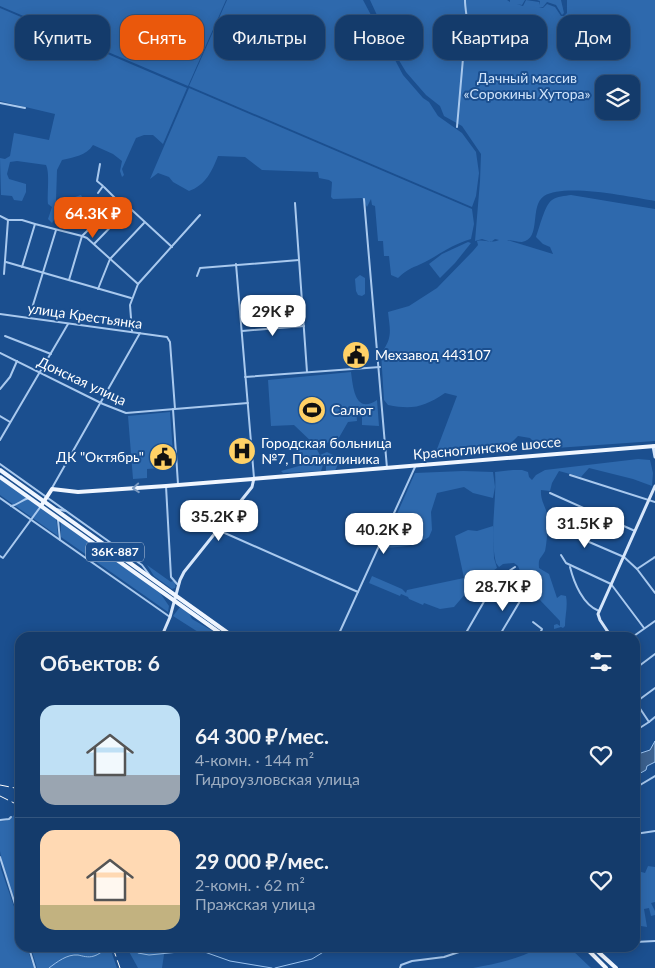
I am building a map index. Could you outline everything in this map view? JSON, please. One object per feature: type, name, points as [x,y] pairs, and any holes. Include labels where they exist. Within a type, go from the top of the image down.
[{"type":"main road","name":"Красноглинское шоссе","points":[[52,489],[78,492],[166,486],[654,446]]},
{"type":"main road","name":"36К-887","points":[[0,470],[153,579],[219,632]]},
{"type":"main road","name":"36К-887","points":[[0,477],[57,518],[226,632]]},
{"type":"main road","points":[[41,506],[52,489]]},
{"type":"main road","points":[[590,952],[605,967]]},
{"type":"main road","points":[[598,952],[616,968]]},
{"type":"street","points":[[457,128],[464,48],[467,41],[465,0]]},
{"type":"street","points":[[0,103],[25,108]]},
{"type":"street","points":[[100,164],[97,181],[172,247]]},
{"type":"street","points":[[98,193],[104,186]]},
{"type":"street","points":[[364,199],[380,367],[387,468]]},
{"type":"street","points":[[69,280],[82,236],[119,200]]},
{"type":"street","points":[[295,203],[307,372]]},
{"type":"street","points":[[94,244],[129,208]]},
{"type":"street","points":[[132,332],[130,305],[138,284],[200,215]]},
{"type":"street","points":[[0,216],[8,220],[22,220],[82,236],[94,244],[138,284]]},
{"type":"street","points":[[4,274],[8,220]]},
{"type":"street","points":[[98,289],[110,259],[144,223]]},
{"type":"street","points":[[22,266],[35,224]]},
{"type":"street","points":[[29,318],[56,230]]},
{"type":"street","points":[[197,276],[200,268],[298,260]]},
{"type":"street","points":[[6,262],[132,299]]},
{"type":"street","points":[[164,632],[170,617],[178,585],[188,567],[252,487],[254,478],[236,264]]},
{"type":"street","name":"улица Крестьянка","points":[[0,314],[167,337],[170,342],[174,409]]},
{"type":"street","points":[[0,439],[68,324]]},
{"type":"street","points":[[242,331],[304,326]]},
{"type":"street","points":[[52,489],[140,333]]},
{"type":"street","points":[[5,336],[51,354]]},
{"type":"street","name":"Донская улица","points":[[0,353],[101,403],[126,413],[248,403]]},
{"type":"street","points":[[0,389],[10,377],[17,361]]},
{"type":"street","points":[[245,377],[380,367]]},
{"type":"street","points":[[174,409],[178,485]]},
{"type":"street","points":[[0,416],[10,422]]},
{"type":"street","points":[[654,446],[655,457]]},
{"type":"street","points":[[0,464],[142,564],[153,579]]},
{"type":"street","points":[[340,632],[415,466]]},
{"type":"street","points":[[15,475],[24,487]]},
{"type":"street","points":[[570,475],[655,502]]},
{"type":"street","points":[[166,486],[171,577],[178,585]]},
{"type":"street","points":[[608,632],[600,620],[599,611],[655,486]]},
{"type":"street","points":[[550,493],[635,531]]},
{"type":"street","points":[[0,498],[170,617]]},
{"type":"street","points":[[11,506],[23,499],[30,498]]},
{"type":"street","points":[[0,556],[3,558],[41,506]]},
{"type":"street","points":[[53,508],[68,512]]},
{"type":"street","points":[[57,518],[60,523],[60,540]]},
{"type":"street","points":[[552,526],[624,557],[637,569],[655,593]]},
{"type":"street","points":[[217,530],[358,592]]},
{"type":"street","points":[[561,555],[570,566],[611,584],[644,628]]},
{"type":"street","points":[[637,569],[655,557]]},
{"type":"street","points":[[467,632],[497,579],[515,566]]},
{"type":"street","points":[[570,566],[574,579],[586,602],[593,609],[599,611]]},
{"type":"street","points":[[502,632],[523,596]]},
{"type":"street","points":[[639,632],[655,621]]},
{"type":"street","points":[[533,622],[542,630],[541,632]]},
{"type":"street","points":[[640,665],[655,654]]},
{"type":"street","points":[[640,698],[655,688]]},
{"type":"street","points":[[640,709],[649,722]]},
{"type":"street","points":[[640,728],[655,718]]},
{"type":"street","points":[[640,785],[655,776]]},
{"type":"street","points":[[0,820],[11,817]]},
{"type":"street","points":[[640,833],[655,831]]},
{"type":"street","points":[[0,858],[15,904]]},
{"type":"street","points":[[640,942],[655,941]]},
{"type":"street","points":[[30,952],[35,968]]},
{"type":"street","points":[[400,968],[401,965],[408,961],[444,957],[459,952]]},
{"type":"green space","points":[[0,0],[226,0],[219,15],[214,15],[214,27],[204,50],[204,15],[120,15],[120,57],[110,53],[110,15],[21,15],[0,6]]},
{"type":"green space","points":[[227,0],[363,0],[371,15],[335,15],[335,60],[395,60],[403,75],[423,98],[429,102],[438,116],[462,133],[476,152],[479,173],[476,196],[472,207],[189,86],[200,60],[204,60],[204,52],[214,29],[214,60],[325,60],[325,15],[220,15]]},
{"type":"green space","name":"Дачный массив «Сорокины Хутора»","points":[[370,0],[507,0],[510,2],[510,0],[525,0],[522,5],[517,4],[523,6],[526,0],[539,2],[539,5],[540,1],[537,0],[561,0],[564,13],[562,15],[556,5],[547,2],[543,7],[539,7],[543,8],[547,4],[555,7],[560,15],[557,15],[557,60],[630,60],[630,15],[565,15],[567,13],[567,0],[655,0],[655,201],[598,192],[554,192],[544,196],[540,201],[537,207],[534,229],[528,240],[522,242],[507,240],[553,254],[550,247],[543,244],[536,237],[549,202],[561,196],[571,195],[655,209],[655,441],[542,449],[534,448],[531,445],[533,441],[530,438],[518,436],[504,450],[497,451],[493,448],[474,455],[434,457],[457,396],[445,393],[424,404],[411,407],[388,405],[384,400],[381,353],[389,338],[388,312],[409,306],[437,288],[473,251],[478,245],[477,241],[489,241],[482,239],[475,241],[481,154],[462,126],[444,116],[440,106],[426,95],[406,72],[399,60],[423,60],[423,15],[377,15]]},
{"type":"green space","points":[[0,8],[16,15],[15,60],[110,60],[110,55],[187,88],[163,144],[153,135],[144,135],[136,138],[122,169],[124,175],[122,177],[120,171],[122,161],[113,154],[93,145],[83,154],[62,160],[57,170],[56,201],[60,205],[81,195],[86,204],[80,212],[68,211],[58,214],[52,223],[48,219],[52,207],[48,204],[46,165],[17,161],[10,162],[7,174],[9,179],[26,184],[26,192],[22,201],[14,200],[12,196],[1,195],[0,158],[5,159],[10,156],[14,133],[49,140],[55,114],[0,101]]},
{"type":"green space","points":[[127,60],[199,60],[188,86]]},
{"type":"green space","points":[[189,88],[472,209],[474,224],[471,239],[411,268],[398,278],[391,275],[389,256],[384,256],[383,241],[378,241],[375,206],[372,205],[371,199],[367,207],[362,198],[333,199],[331,197],[332,182],[319,178],[318,172],[262,170],[245,157],[218,156],[211,172],[204,181],[189,191],[173,182],[169,177],[158,173],[150,179]]},
{"type":"green space","points":[[468,242],[471,243],[440,278],[429,264],[442,254]]},
{"type":"green space","points":[[360,275],[365,278],[365,294],[362,296],[358,295],[356,291],[355,279]]},
{"type":"green space","name":"Салют","points":[[351,372],[354,391],[360,402],[370,404],[377,400],[379,426],[362,425],[362,414],[356,410],[357,421],[348,422],[337,441],[315,445],[294,425],[271,426],[268,380]]},
{"type":"green space","points":[[170,412],[174,467],[147,469],[147,478],[133,479],[128,416]]},
{"type":"green space","points":[[308,443],[316,448],[320,455],[327,452],[339,458],[328,458],[329,464],[338,464],[335,471],[326,471],[326,464],[323,465],[321,471],[283,473],[281,471],[299,466],[303,461],[302,455],[296,452]]},
{"type":"green space","points":[[638,459],[650,460],[653,473],[652,486],[633,479],[589,468],[581,477],[559,471],[550,491],[541,490],[548,524],[544,554],[539,560],[539,568],[549,574],[557,598],[561,595],[566,596],[567,600],[565,626],[554,629],[554,625],[560,626],[560,621],[539,599],[534,587],[523,579],[518,566],[514,563],[503,564],[499,567],[496,563],[493,541],[495,472],[522,470],[528,472],[532,480],[536,475],[545,470]]},
{"type":"green space","points":[[493,472],[495,487],[493,498],[473,493],[464,487],[437,493],[431,512],[432,530],[429,537],[412,545],[382,548],[415,473]]},
{"type":"green space","points":[[0,479],[56,517],[58,536],[0,495]]},
{"type":"green space","points":[[61,520],[156,587],[169,606],[168,612],[61,537]]},
{"type":"green space","points":[[493,526],[494,558],[497,568],[472,586],[454,607],[440,609],[424,603],[423,605],[401,594],[400,596],[369,583],[372,576],[402,589],[406,593],[407,590],[464,578],[455,536],[468,530],[477,531]]},
{"type":"green space","points":[[147,565],[171,582],[174,580],[176,582],[175,588],[172,589],[154,576]]},
{"type":"green space","points":[[180,607],[189,613],[192,619],[214,632],[198,632],[173,616]]},
{"type":"green space","points":[[15,814],[15,903],[3,868],[0,851],[0,821],[11,818]]},
{"type":"green space","points":[[0,861],[15,910],[15,952],[28,952],[34,968],[0,968]]},
{"type":"green space","points":[[648,866],[655,867],[655,902],[651,903],[655,915],[651,916],[649,908],[644,909],[647,927],[641,926],[640,919],[640,872],[645,873]]},
{"type":"green space","points":[[32,952],[111,952],[117,968],[37,968]]},
{"type":"green space","points":[[129,952],[164,952],[162,968],[138,968]]},
{"type":"green space","points":[[531,952],[574,952],[591,968],[473,968],[515,958]]},
{"type":"shaded area","points":[[655,741],[655,762],[647,766],[646,770],[640,773],[640,753],[650,750]]},
{"type":"waterway","points":[[49,968],[66,957],[74,955],[92,957],[102,952]]},
{"type":"waterway","points":[[137,952],[149,955],[179,952]]},
{"type":"waterway","points":[[205,952],[230,961],[272,968]]},
{"type":"waterway","points":[[275,968],[312,959],[323,952]]},
{"type":"railway","points":[[0,785],[15,788]]},
{"type":"railway","points":[[0,796],[15,804]]},
{"type":"railway","points":[[114,952],[120,968]]},
{"type":"place","name":"Мехзавод 443107","points":[[356,355]]},
{"type":"place","name":"Салют","points":[[312,410]]},
{"type":"place","name":"Городская больница №7, Поликлиника","points":[[242,451]]},
{"type":"place","name":"ДК \"Октябрь\"","points":[[163,457]]}]
